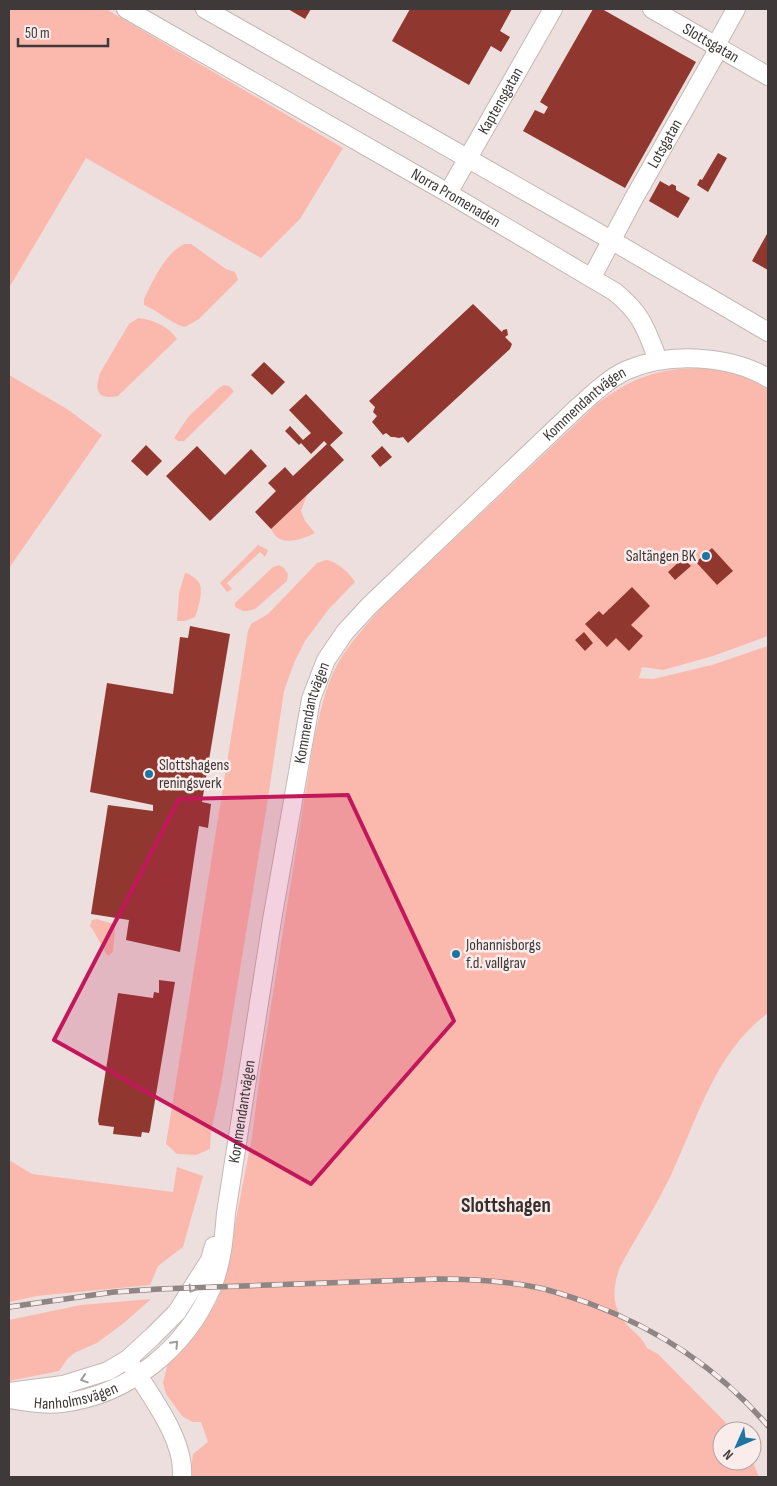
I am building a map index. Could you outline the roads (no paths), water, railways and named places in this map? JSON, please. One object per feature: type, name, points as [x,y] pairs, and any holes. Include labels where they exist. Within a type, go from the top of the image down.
[{"type":"street","name":"Norra Promenaden","points":[[126,9],[448,193],[616,292],[636,310],[658,360]]},
{"type":"street","points":[[205,9],[611,240],[768,332]]},
{"type":"street","name":"Kaptensgatan","points":[[448,193],[553,9]]},
{"type":"street","name":"Slottsgatan","points":[[652,9],[768,76]]},
{"type":"street","name":"Lotsgatan","points":[[592,277],[715,55],[716,45],[736,9]]},
{"type":"street","points":[[658,360],[679,358],[736,364],[768,378]]},
{"type":"street","name":"Kommendantvägen","points":[[138,1376],[173,1346],[198,1316],[212,1287],[223,1250],[226,1213],[272,920],[311,699],[326,660],[345,632],[368,606],[578,407],[626,370],[658,360]]},
{"type":"street","name":"Kommendantvägen","points":[[128,1359],[177,1312],[210,1260],[226,1213]]},
{"type":"street","points":[[128,1359],[172,1432],[182,1466],[182,1477]]},
{"type":"street","name":"Hanholmsvägen","points":[[9,1392],[63,1385],[108,1371],[128,1359]]},
{"type":"street","name":"Hanholmsvägen","points":[[9,1399],[32,1403],[60,1403],[77,1400],[98,1395],[138,1376]]},
{"type":"railway","points":[[9,1307],[114,1292],[159,1289],[438,1279],[489,1281],[540,1288],[616,1314],[665,1339],[730,1387],[768,1426]]},
{"type":"place","name":"Saltängen BK","points":[[706,556]]},
{"type":"place","name":"Slottshagens reningsverk","points":[[149,774]]},
{"type":"place","name":"Johannisborgs f.d. vallgrav","points":[[456,954]]},
{"type":"district","name":"Slottshagen","points":[[506,1205]]}]
